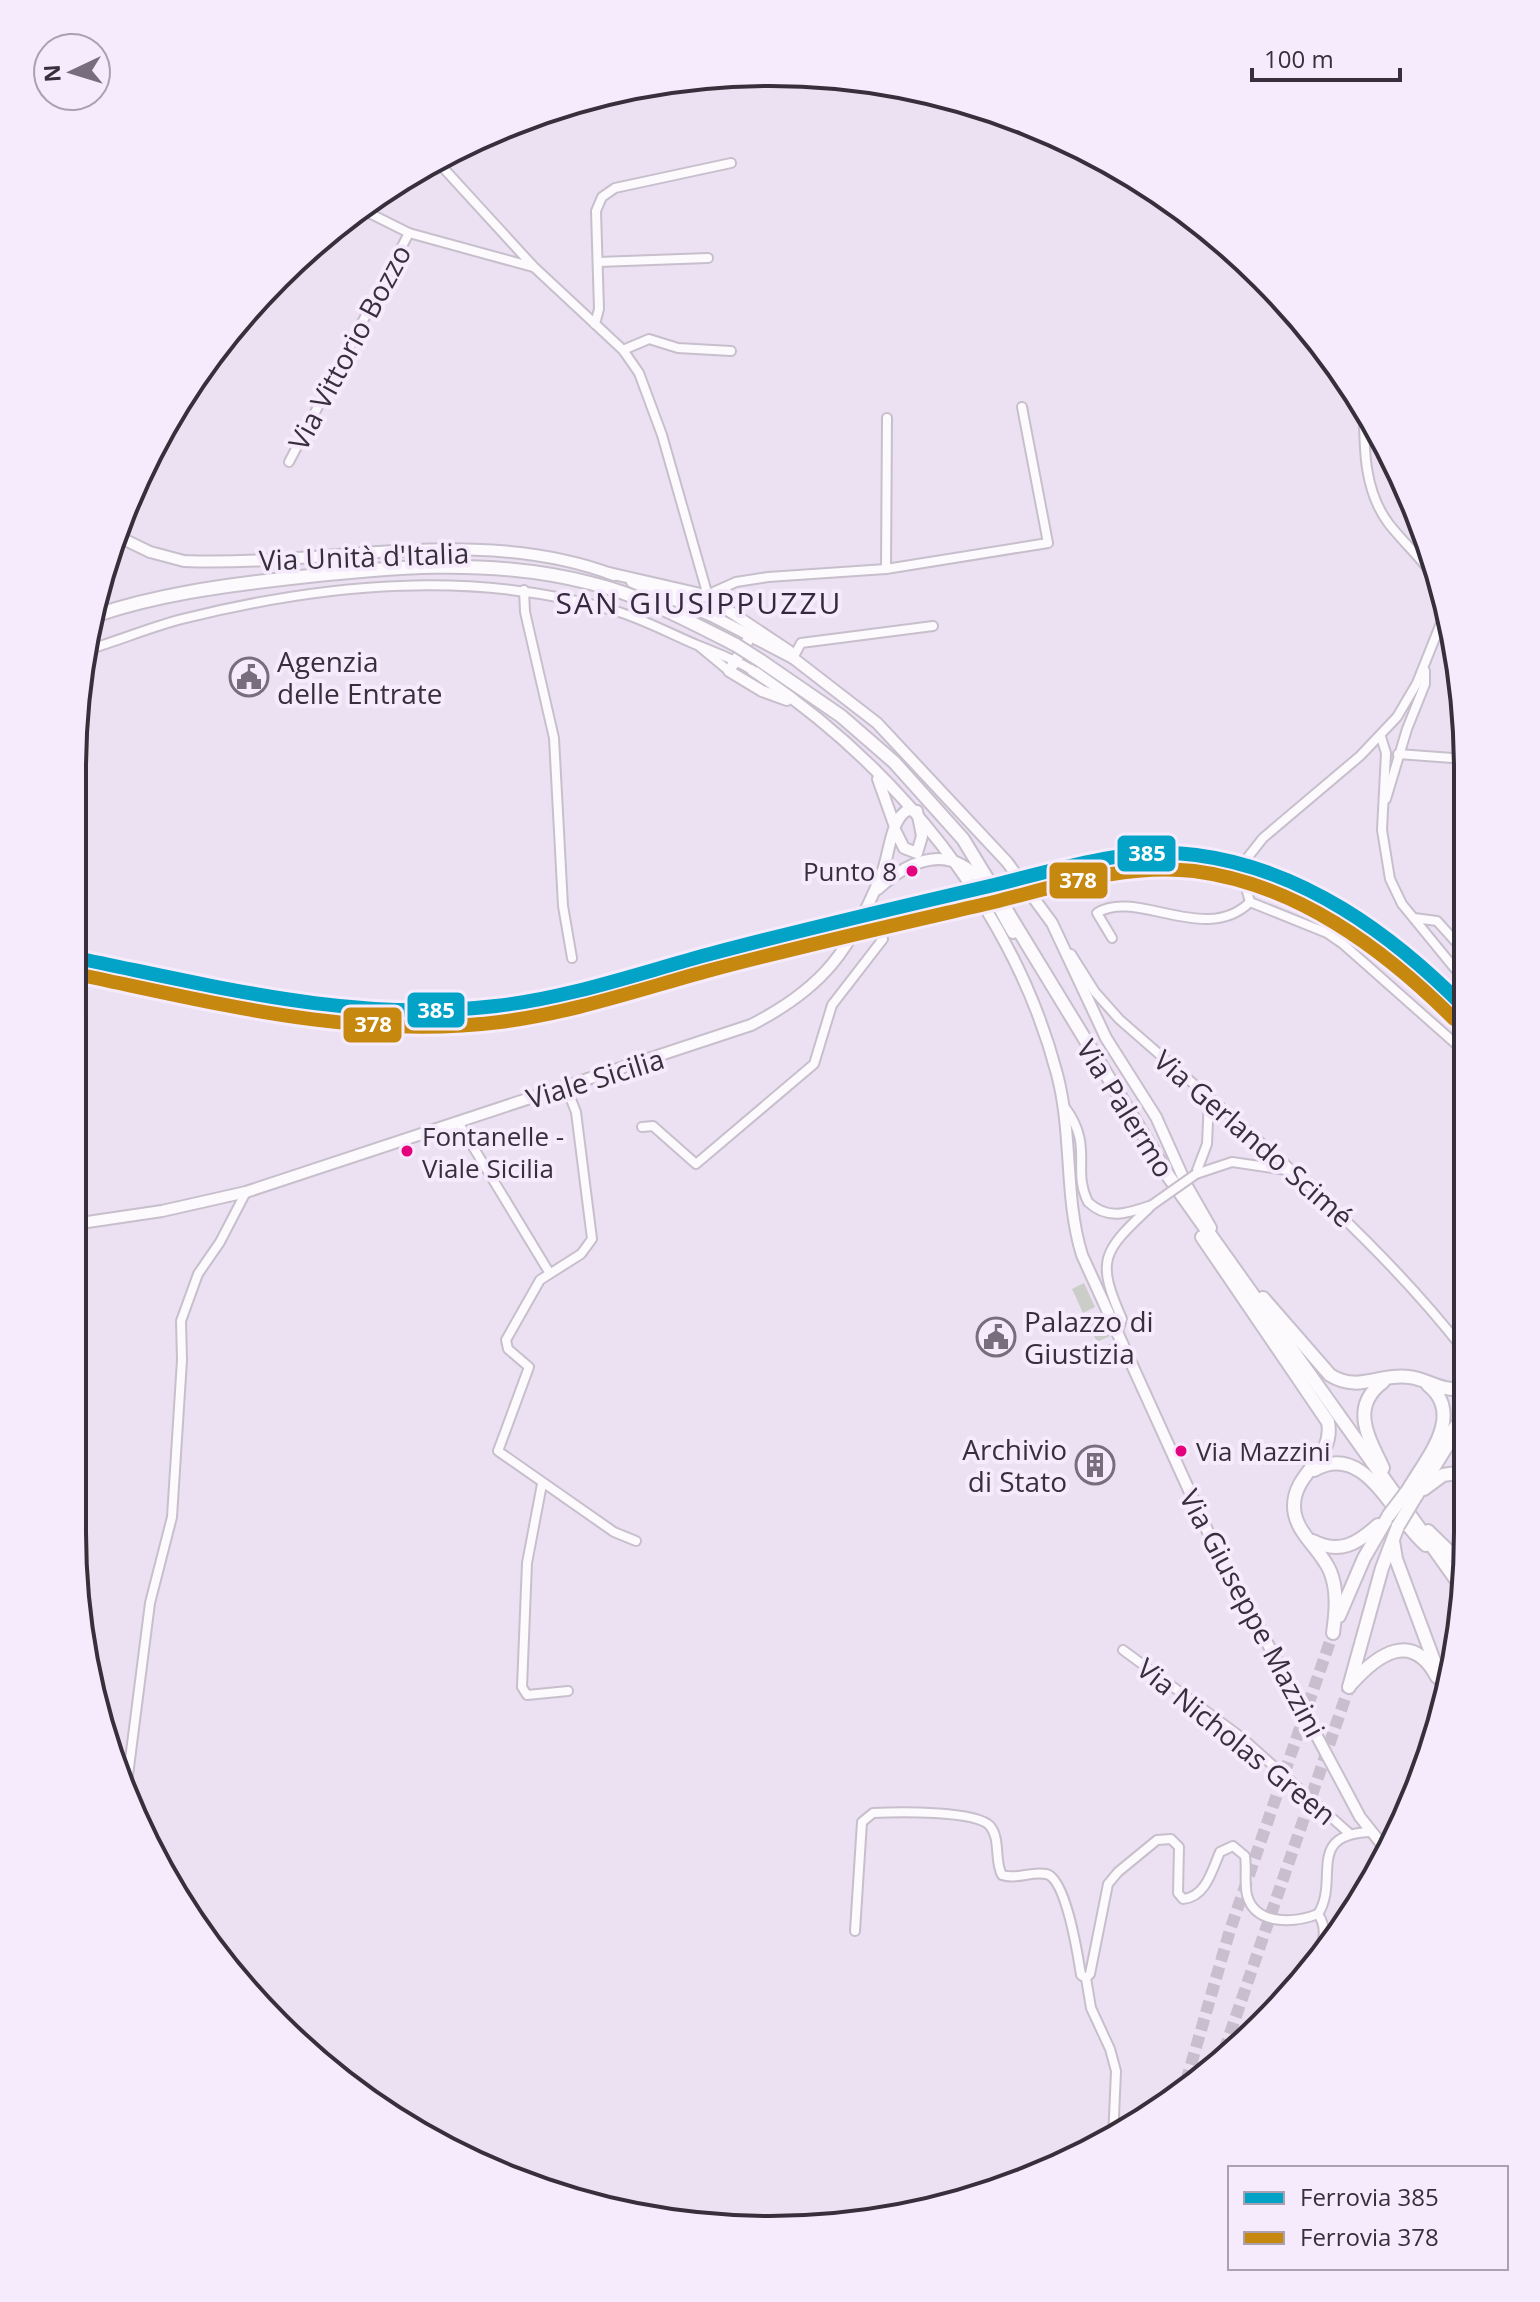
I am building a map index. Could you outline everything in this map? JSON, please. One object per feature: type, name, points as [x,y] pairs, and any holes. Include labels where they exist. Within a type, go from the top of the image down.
[{"type":"main road","name":"Via Palermo","points":[[104,613],[182,594],[255,582],[371,568],[490,566],[592,583],[635,597],[736,645],[756,665],[841,716],[894,762],[935,804],[989,878],[1097,1063],[1169,1177],[1453,1576]]},
{"type":"main road","points":[[1097,1063],[1122,1117],[1156,1171],[1325,1413],[1330,1431],[1326,1450],[1305,1477],[1294,1504],[1297,1522],[1331,1573],[1336,1598],[1333,1633],[1352,1583],[1389,1515]]},
{"type":"main road","points":[[1232,1265],[1330,1375],[1353,1385],[1407,1376],[1454,1389]]},
{"type":"main road","points":[[1389,1379],[1368,1398],[1363,1424],[1403,1507],[1453,1556]]},
{"type":"main road","points":[[1422,1381],[1440,1398],[1444,1425],[1396,1532],[1349,1687],[1378,1656],[1402,1651],[1423,1658],[1438,1679]]},
{"type":"main road","points":[[1305,1535],[1322,1546],[1346,1547],[1361,1540],[1412,1493],[1454,1432]]},
{"type":"main road","points":[[1305,1477],[1330,1463],[1357,1468],[1375,1482],[1408,1531],[1438,1556]]},
{"type":"main road","points":[[1412,1493],[1443,1475],[1454,1473]]},
{"type":"main road","points":[[1396,1532],[1396,1559],[1439,1675]]},
{"type":"street","points":[[595,324],[599,309],[596,211],[608,192],[731,163]]},
{"type":"street","points":[[444,169],[534,267],[623,350],[639,373],[662,435],[705,595],[714,617]]},
{"type":"street","points":[[372,214],[409,233],[534,267]]},
{"type":"street","name":"Via Vittorio Bozzo","points":[[289,462],[409,233]]},
{"type":"street","points":[[598,262],[708,258]]},
{"type":"street","points":[[623,350],[649,339],[678,348],[731,351]]},
{"type":"street","points":[[655,590],[698,599],[726,587],[768,577],[886,569],[1048,543],[1022,407]]},
{"type":"street","points":[[886,569],[887,418]]},
{"type":"street","points":[[1364,432],[1364,456],[1376,501],[1389,523],[1420,556]]},
{"type":"street","name":"Via Unità d'Italia","points":[[126,540],[150,552],[184,561],[433,549],[547,558],[705,595],[768,642]]},
{"type":"street","name":"Via Unità d'Italia","points":[[609,573],[655,590],[750,637],[789,651],[793,658],[877,723],[980,830],[1052,923],[1106,1038],[1156,1117],[1187,1186],[1232,1265]]},
{"type":"street","name":"Via Giuseppe Mazzini","points":[[97,647],[182,620],[373,586],[466,585],[524,590],[619,612],[662,627],[735,660],[756,665],[794,703],[833,731],[917,811],[960,866],[1031,1001],[1057,1073],[1064,1106],[1079,1245],[1208,1532],[1369,1832],[1379,1842]]},
{"type":"street","points":[[726,587],[728,610]]},
{"type":"street","points":[[524,590],[525,612],[554,738],[563,906],[572,958]]},
{"type":"street","points":[[793,658],[801,643],[933,626]]},
{"type":"street","points":[[1439,628],[1409,699],[1381,737],[1263,838],[1243,871],[1244,889],[1250,902],[1327,933],[1343,944],[1454,1042]]},
{"type":"street","points":[[729,671],[750,637]]},
{"type":"street","points":[[745,682],[768,642]]},
{"type":"street","name":"Via Giuseppe Mazzini","points":[[699,646],[745,682],[794,703]]},
{"type":"street","points":[[1382,807],[1425,684],[1425,664]]},
{"type":"street","points":[[1381,737],[1386,753],[1382,807],[1390,879],[1414,918],[1454,967]]},
{"type":"street","points":[[1398,754],[1454,758]]},
{"type":"street","name":"Via Giuseppe Mazzini","points":[[868,764],[887,797],[895,829]]},
{"type":"street","points":[[874,893],[917,853],[922,836],[917,811],[903,812],[895,829],[904,848],[917,853],[946,860],[960,866],[984,884],[1023,948],[1049,981]]},
{"type":"street","name":"Viale Sicilia","points":[[86,1222],[162,1211],[246,1192],[732,1034],[767,1017],[801,996],[830,971],[869,906],[895,829]]},
{"type":"street","points":[[907,864],[946,860]]},
{"type":"street","points":[[1112,938],[1097,913],[1104,908],[1211,919],[1240,912],[1250,902]]},
{"type":"street","points":[[642,1127],[653,1126],[696,1164],[814,1064],[832,1005],[883,939],[869,906]]},
{"type":"street","points":[[1414,918],[1437,921],[1454,940]]},
{"type":"street","name":"Via Gerlando Scimé","points":[[1052,923],[1095,992],[1111,1010],[1297,1172],[1373,1245],[1454,1339]]},
{"type":"street","points":[[566,1087],[576,1112],[592,1239],[581,1254],[540,1280],[506,1340],[508,1349],[529,1367],[498,1451],[614,1532],[636,1541]]},
{"type":"street","points":[[1196,1174],[1207,1144],[1209,1098]]},
{"type":"street","points":[[1064,1106],[1082,1135],[1083,1181],[1088,1202],[1105,1214],[1116,1215],[1152,1205]]},
{"type":"street","points":[[458,1122],[549,1272]]},
{"type":"street","points":[[1117,1335],[1122,1319],[1106,1283],[1106,1263],[1120,1236],[1152,1205],[1196,1174],[1232,1162],[1297,1172]]},
{"type":"street","points":[[129,1770],[150,1603],[172,1517],[182,1360],[181,1321],[198,1274],[220,1242],[246,1192]]},
{"type":"street","points":[[542,1484],[527,1563],[522,1687],[527,1695],[568,1691]]},
{"type":"street","name":"Via Nicholas Green","points":[[1123,1650],[1241,1737],[1350,1834]]},
{"type":"street","points":[[855,1931],[862,1822],[867,1815],[925,1813],[978,1820],[992,1829],[1002,1875],[1047,1874],[1056,1880],[1071,1923],[1091,2008],[1110,2049],[1116,2071],[1114,2123]]},
{"type":"street","points":[[1086,1978],[1090,1974],[1108,1884],[1118,1872],[1160,1839],[1171,1839],[1179,1847],[1178,1893],[1183,1899],[1191,1898],[1205,1885],[1220,1852],[1233,1846],[1245,1856],[1247,1897],[1256,1909],[1290,1922],[1318,1914],[1325,1903],[1325,1869],[1329,1852],[1337,1842],[1350,1834],[1369,1832]]},
{"type":"street","points":[[1318,1914],[1325,1931]]},
{"type":"shaded area","points":[[1084,1283],[1095,1307],[1083,1313],[1072,1289]]},
{"type":"shaded area","points":[[1099,1314],[1110,1336],[1097,1342],[1086,1320]]},
{"type":"shaded area","points":[[1112,1343],[1117,1353],[1108,1357],[1110,1362],[1103,1366],[1096,1350]]},
{"type":"tunnel","points":[[1189,2073],[1230,1930],[1333,1633]]},
{"type":"tunnel","points":[[1228,2040],[1349,1687]]},
{"type":"rail line","name":"385","points":[[86,960],[232,990],[337,1006],[390,1010],[496,1006],[577,991],[710,954],[1069,866],[1120,856],[1171,853],[1235,863],[1273,874],[1309,890],[1376,931],[1454,997]]},
{"type":"rail line","name":"378","points":[[86,976],[234,1007],[339,1022],[393,1026],[500,1022],[580,1007],[746,961],[1067,883],[1118,873],[1169,869],[1232,878],[1302,905],[1367,944],[1454,1019]]},
{"type":"place","name":"Agenzia delle Entrate","points":[[249,677]]},
{"type":"place","name":"Punto 8","points":[[912,871]]},
{"type":"place","name":"Fontanelle - Viale Sicilia","points":[[407,1151]]},
{"type":"place","name":"Palazzo di Giustizia","points":[[996,1337]]},
{"type":"place","name":"Via Mazzini","points":[[1181,1451]]},
{"type":"place","name":"Archivio di Stato","points":[[1095,1465]]},
{"type":"district","name":"SAN GIUSIPPUZZU","points":[[699,602]]}]
